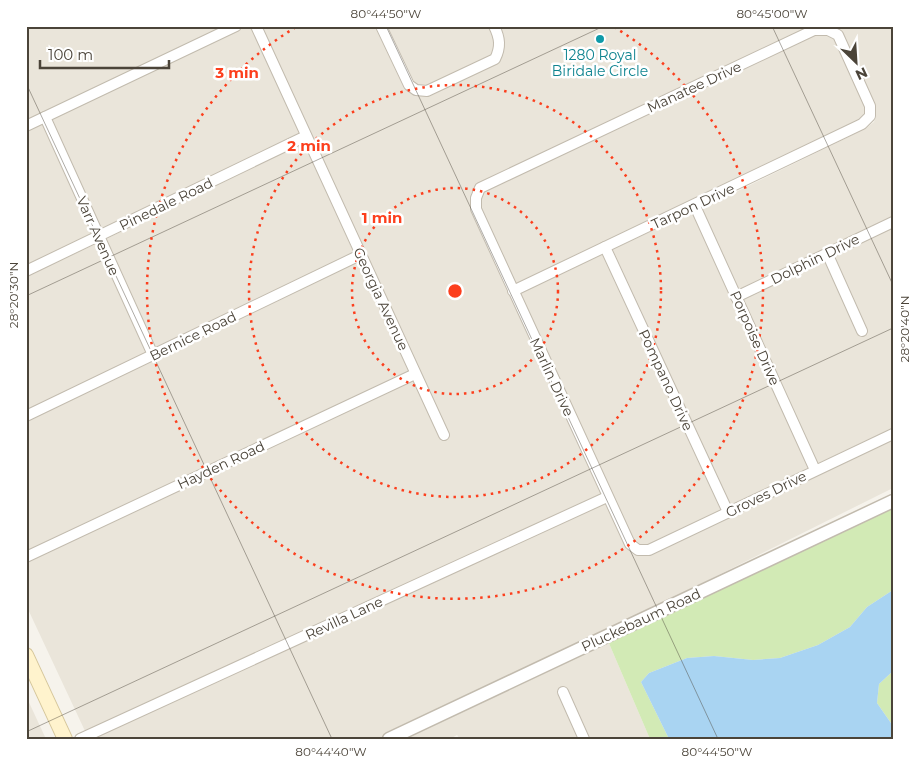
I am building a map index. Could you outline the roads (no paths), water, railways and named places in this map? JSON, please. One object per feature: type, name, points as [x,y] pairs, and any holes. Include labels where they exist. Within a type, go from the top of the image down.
[{"type":"main road","points":[[26,655],[65,739]]},
{"type":"street","points":[[26,126],[236,26]]},
{"type":"street","name":"Georgia Avenue","points":[[256,26],[444,435]]},
{"type":"street","points":[[381,26],[408,85],[416,90],[427,91],[495,59],[499,50],[499,36],[494,26]]},
{"type":"street","name":"Manatee Drive","points":[[476,198],[480,188],[814,30],[828,30],[838,35],[870,106],[870,116]]},
{"type":"street","name":"Tarpon Drive","points":[[514,292],[862,124],[870,116]]},
{"type":"street","name":"Varr Avenue","points":[[45,117],[153,355]]},
{"type":"street","name":"Pinedale Road","points":[[26,271],[306,136]]},
{"type":"street","name":"Marlin Drive","points":[[476,198],[476,208],[607,497],[630,544],[638,550]]},
{"type":"street","name":"Porpoise Drive","points":[[694,206],[815,470]]},
{"type":"street","name":"Dolphin Drive","points":[[736,297],[893,222]]},
{"type":"street","name":"Pompano Drive","points":[[605,247],[728,512]]},
{"type":"street","points":[[827,253],[862,331]]},
{"type":"street","name":"Bernice Road","points":[[26,416],[360,255]]},
{"type":"street","name":"Hayden Road","points":[[26,557],[415,374]]},
{"type":"street","name":"Groves Drive","points":[[638,550],[649,550],[893,434]]},
{"type":"street","name":"Revilla Lane","points":[[80,739],[607,497]]},
{"type":"street","name":"Pluckebaum Road","points":[[389,739],[893,501]]},
{"type":"street","points":[[562,692],[584,739]]},
{"type":"water","points":[[893,590],[893,671],[879,684],[877,703],[893,726],[893,739],[669,739],[641,682],[649,673],[687,658],[714,656],[753,660],[780,658],[818,645],[850,627],[867,607]]},
{"type":"place","name":"1280 Royal Biridale Circle","points":[[600,39]]}]
